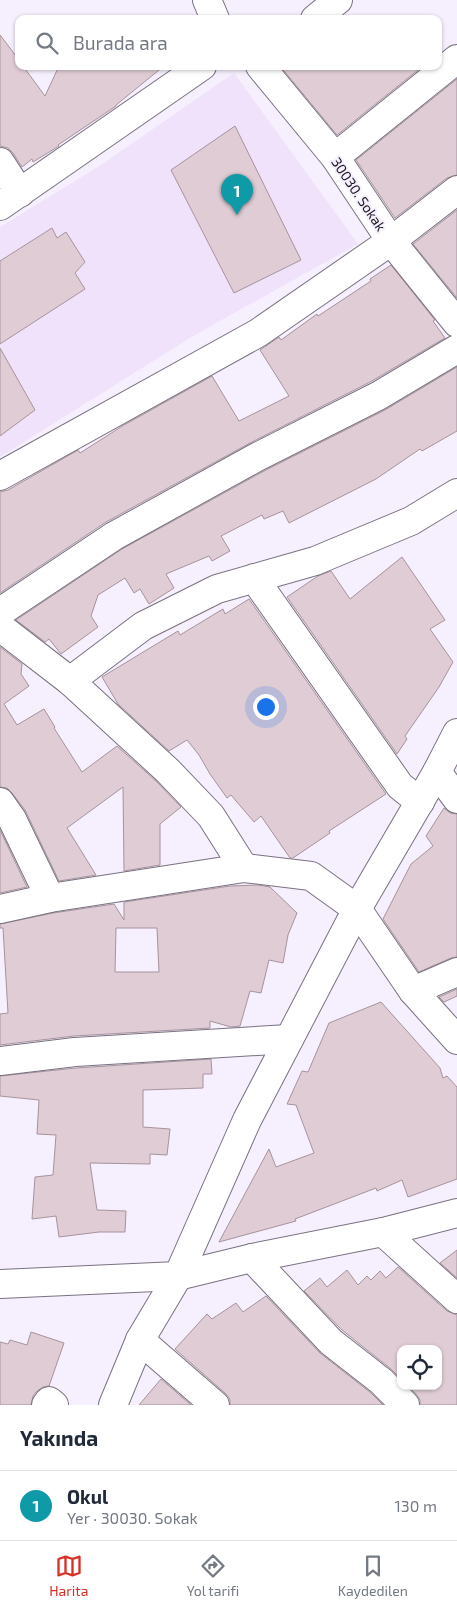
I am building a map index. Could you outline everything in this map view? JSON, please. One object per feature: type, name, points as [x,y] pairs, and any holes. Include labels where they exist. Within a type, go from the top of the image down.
[{"type":"street","points":[[207,0],[213,15]]},
{"type":"street","points":[[320,15],[338,0]]},
{"type":"street","points":[[335,157],[457,59]]},
{"type":"street","points":[[0,162],[10,200],[196,70]]},
{"type":"street","name":"30030. Sokak","points":[[263,70],[335,157],[390,242],[457,323]]},
{"type":"street","points":[[0,476],[258,333],[390,242],[457,190]]},
{"type":"street","points":[[0,612],[114,536],[257,457],[378,396],[457,349]]},
{"type":"street","points":[[70,681],[143,626],[217,589],[315,561],[411,521],[457,493]]},
{"type":"street","points":[[254,578],[400,786],[420,802]]},
{"type":"street","points":[[0,627],[70,681],[168,771],[211,816],[244,868]]},
{"type":"street","points":[[113,1405],[140,1340],[178,1276],[246,1120],[357,909],[420,802],[457,733]]},
{"type":"street","points":[[437,772],[457,799]]},
{"type":"street","points":[[0,802],[12,819],[50,898]]},
{"type":"street","points":[[0,910],[50,898],[244,868],[311,876],[357,909],[413,991],[457,1040]]},
{"type":"street","points":[[413,991],[457,972]]},
{"type":"street","points":[[0,1061],[75,1052],[289,1038]]},
{"type":"street","points":[[1,1285],[178,1276],[252,1258],[383,1232],[457,1213]]},
{"type":"street","points":[[383,1232],[457,1299]]},
{"type":"street","points":[[252,1258],[331,1342],[382,1381],[406,1405]]},
{"type":"street","points":[[140,1340],[215,1405]]},
{"type":"street","points":[[46,1405],[49,1401],[54,1405]]},
{"type":"shaded area","points":[[234,73],[358,244],[193,336],[0,457],[0,227],[98,167]]},
{"type":"building","points":[[0,35],[15,55],[15,70],[26,70],[45,96],[57,70],[159,70],[116,106],[33,162],[32,159],[22,167],[8,148],[0,146]]},
{"type":"building","points":[[283,70],[418,70],[337,135]]},
{"type":"building","points":[[457,79],[457,175],[447,178],[395,218],[356,160]]},
{"type":"building","points":[[235,126],[301,260],[234,293],[171,170]]},
{"type":"building","points":[[457,210],[457,298],[413,244]]},
{"type":"building","points":[[52,228],[57,238],[66,232],[85,262],[75,273],[85,289],[0,344],[0,261]]},
{"type":"building","points":[[391,265],[435,320],[433,321],[445,338],[370,382],[250,443],[106,522],[0,593],[0,492],[8,490],[78,450],[80,453],[124,425],[212,376],[239,421],[289,396],[260,350],[279,337],[281,340],[317,314],[318,316],[371,281],[370,279]]},
{"type":"building","points":[[0,348],[35,410],[0,436]]},
{"type":"building","points":[[457,367],[457,431],[422,451],[420,449],[376,479],[289,523],[283,511],[264,519],[262,515],[221,536],[230,551],[212,561],[209,556],[166,574],[174,588],[149,604],[140,589],[134,593],[125,578],[98,595],[91,616],[98,627],[61,654],[49,639],[45,642],[16,620],[122,549],[264,471],[385,410]]},
{"type":"building","points":[[402,557],[445,620],[430,629],[453,662],[439,687],[405,736],[407,739],[397,754],[287,597],[318,576],[331,571],[350,599]]},
{"type":"building","points":[[249,599],[386,794],[329,831],[330,833],[293,858],[290,858],[261,816],[254,822],[231,795],[227,798],[187,740],[169,751],[118,704],[102,677],[178,631],[180,635],[223,609],[225,614]]},
{"type":"building","points":[[0,647],[22,664],[21,674],[29,686],[4,704],[17,725],[44,709],[82,772],[117,746],[157,782],[181,807],[160,824],[160,865],[124,871],[123,787],[67,828],[96,875],[59,881],[25,810],[7,788],[0,787]]},
{"type":"building","points":[[444,808],[450,813],[457,814],[457,957],[419,972],[383,919],[411,864],[433,846],[426,836]]},
{"type":"building","points":[[0,830],[27,887],[0,893]]},
{"type":"building","points":[[258,885],[270,887],[297,913],[288,935],[283,963],[269,960],[261,993],[250,991],[240,1026],[231,1027],[210,1021],[210,1028],[74,1036],[0,1045],[0,1014],[8,1013],[3,928],[0,928],[0,924],[53,913],[114,904],[124,920],[124,902],[230,886]],"holes":[[[116,928],[157,928],[159,972],[115,972]]]},
{"type":"building","points":[[457,989],[457,996],[444,1002],[439,997]]},
{"type":"building","points":[[381,1002],[440,1068],[443,1078],[447,1076],[457,1087],[457,1179],[408,1197],[402,1180],[377,1191],[376,1188],[295,1219],[296,1221],[219,1242],[269,1149],[276,1167],[314,1153],[296,1105],[287,1104],[302,1071],[308,1072],[329,1023]]},
{"type":"building","points":[[211,1059],[212,1074],[203,1074],[203,1088],[143,1090],[143,1127],[170,1129],[167,1155],[150,1154],[150,1164],[90,1163],[97,1210],[126,1211],[125,1232],[99,1232],[59,1237],[56,1216],[32,1219],[35,1177],[53,1175],[56,1135],[37,1134],[39,1100],[0,1096],[0,1076],[76,1068]]},
{"type":"building","points":[[457,1250],[457,1278],[440,1263]]},
{"type":"building","points":[[398,1267],[447,1311],[457,1315],[457,1405],[420,1405],[420,1400],[412,1390],[442,1390],[442,1345],[397,1345],[397,1375],[342,1330],[304,1291],[320,1278],[327,1287],[347,1270],[358,1285],[367,1276],[371,1280],[380,1271],[386,1278]]},
{"type":"building","points":[[266,1296],[320,1353],[371,1393],[383,1405],[230,1405],[230,1399],[225,1393],[175,1349],[207,1314],[212,1319],[236,1303],[243,1312]]},
{"type":"building","points":[[31,1332],[64,1343],[49,1386],[43,1387],[36,1392],[31,1405],[0,1405],[0,1342],[8,1344],[10,1340],[27,1345]]},
{"type":"building","points":[[161,1379],[191,1405],[139,1405]]},
{"type":"place","name":"Okul","points":[[237,215]]}]
